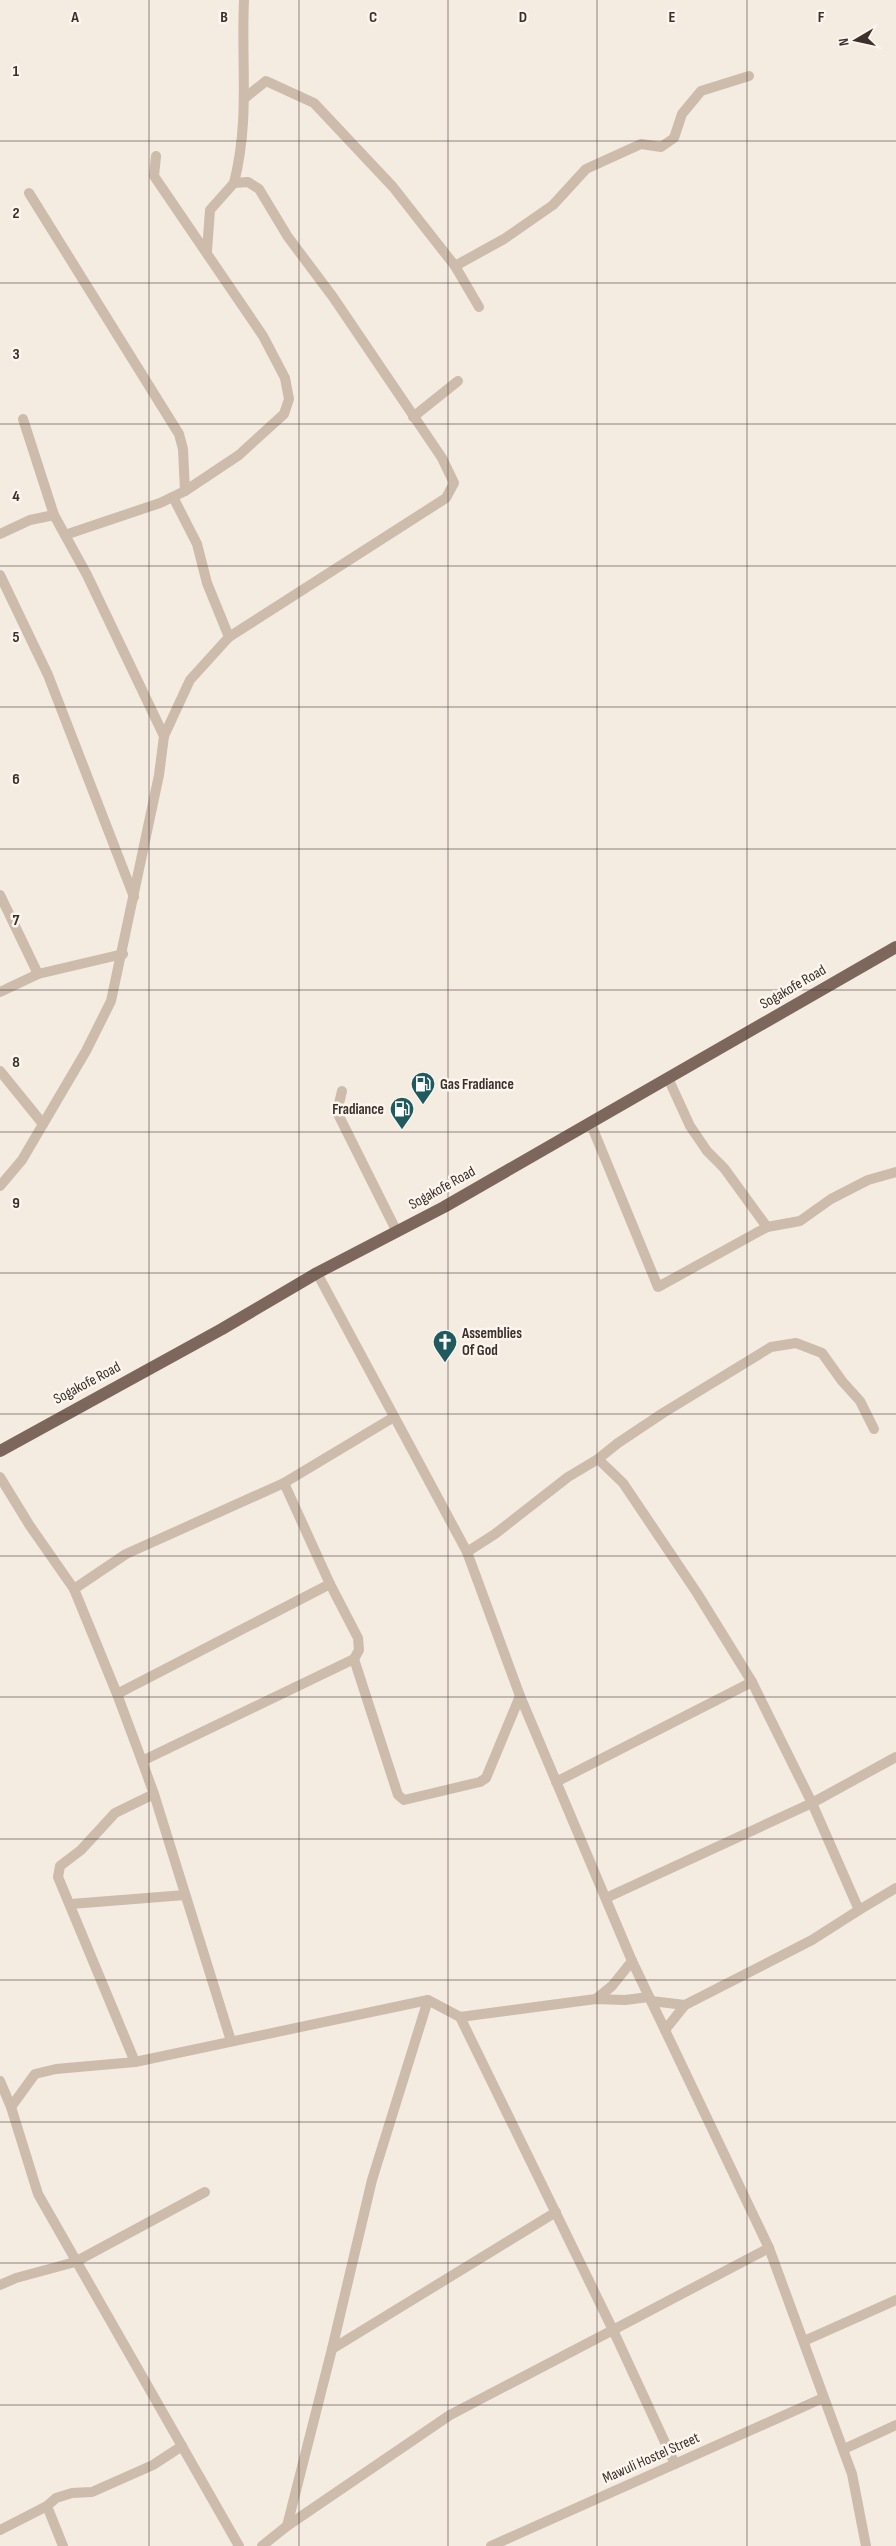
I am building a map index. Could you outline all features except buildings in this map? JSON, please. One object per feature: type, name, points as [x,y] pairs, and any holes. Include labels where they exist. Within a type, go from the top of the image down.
[{"type":"main road","name":"Sogakofe Road","points":[[0,1451],[317,1273],[444,1207],[896,947]]},
{"type":"street","points":[[207,251],[210,210],[234,184],[242,152],[246,97],[244,0]]},
{"type":"street","points":[[455,266],[504,240],[553,205],[586,169],[641,144],[661,147],[674,138],[682,114],[701,92],[750,76]]},
{"type":"street","points":[[246,97],[266,81],[314,103],[393,187],[455,266],[479,307]]},
{"type":"street","points":[[65,535],[160,503],[185,491],[240,455],[284,414],[289,399],[285,378],[263,336],[207,251],[154,176],[156,156]]},
{"type":"street","points":[[0,1186],[22,1160],[86,1051],[112,1001],[159,775],[164,736],[190,680],[229,637],[446,498],[454,483],[442,458],[333,298],[288,237],[259,189],[248,182],[234,184]]},
{"type":"street","points":[[29,193],[179,434],[183,449],[185,491]]},
{"type":"street","points":[[413,417],[458,381]]},
{"type":"street","points":[[23,419],[54,516],[87,575],[164,736]]},
{"type":"street","points":[[173,497],[197,544],[207,583],[229,637]]},
{"type":"street","points":[[0,534],[30,520],[54,516]]},
{"type":"street","points":[[0,575],[48,675],[134,898]]},
{"type":"street","points":[[0,896],[38,974]]},
{"type":"street","points":[[0,992],[38,974],[123,954]]},
{"type":"street","points":[[0,1072],[43,1124]]},
{"type":"street","points":[[668,1078],[690,1126],[768,1227]]},
{"type":"street","points":[[342,1091],[337,1112],[397,1232]]},
{"type":"street","points":[[590,1122],[658,1287],[768,1227],[800,1221],[838,1195],[868,1180],[896,1172]]},
{"type":"street","points":[[317,1273],[467,1552],[520,1696],[632,1961],[769,2248],[823,2398],[844,2449],[852,2474],[866,2546]]},
{"type":"street","points":[[467,1552],[495,1534],[568,1477],[598,1459],[618,1443],[705,1386],[771,1347],[796,1344],[822,1353],[842,1381],[860,1400],[874,1429]]},
{"type":"street","points":[[74,1589],[126,1554],[284,1483],[394,1417]]},
{"type":"street","points":[[598,1459],[623,1483],[697,1593],[752,1682],[812,1804],[859,1910]]},
{"type":"street","points":[[0,1477],[36,1535],[74,1589],[117,1694],[154,1794],[231,2041]]},
{"type":"street","points":[[142,1762],[354,1659],[359,1650],[358,1638],[330,1584],[284,1483]]},
{"type":"street","points":[[117,1694],[330,1584]]},
{"type":"street","points":[[354,1659],[398,1795],[404,1800],[480,1782],[486,1778],[520,1696]]},
{"type":"street","points":[[556,1782],[752,1682]]},
{"type":"street","points":[[606,1898],[812,1804],[896,1757]]},
{"type":"street","points":[[135,2062],[71,1904],[58,1877],[60,1866],[81,1850],[115,1813],[154,1794]]},
{"type":"street","points":[[665,2030],[685,2005],[812,1940],[896,1888]]},
{"type":"street","points":[[71,1904],[185,1895]]},
{"type":"street","points":[[596,1999],[612,1986],[632,1961]]},
{"type":"street","points":[[11,2107],[35,2074],[56,2069],[135,2062],[428,2000],[460,2016],[596,1999],[650,1999],[685,2005]]},
{"type":"street","points":[[287,2526],[372,2180],[428,2000]]},
{"type":"street","points":[[460,2016],[613,2330],[675,2464]]},
{"type":"street","points":[[0,2081],[11,2107],[38,2194],[75,2262],[240,2546]]},
{"type":"street","points":[[0,2285],[16,2278],[75,2262],[205,2192]]},
{"type":"street","points":[[332,2349],[556,2212]]},
{"type":"street","points":[[262,2546],[287,2526],[450,2415],[769,2248]]},
{"type":"street","points":[[804,2341],[896,2300]]},
{"type":"street","name":"Mawuli Hostel Street","points":[[491,2546],[823,2398]]},
{"type":"street","points":[[844,2449],[896,2425]]},
{"type":"street","points":[[0,2530],[47,2506],[56,2498],[72,2493],[92,2492],[153,2465],[182,2446]]},
{"type":"street","points":[[47,2506],[63,2546]]},
{"type":"place","name":"Gas Fradiance","points":[[423,1105]]},
{"type":"place","name":"Fradiance","points":[[402,1130]]},
{"type":"place","name":"Assemblies Of God","points":[[445,1363]]}]
